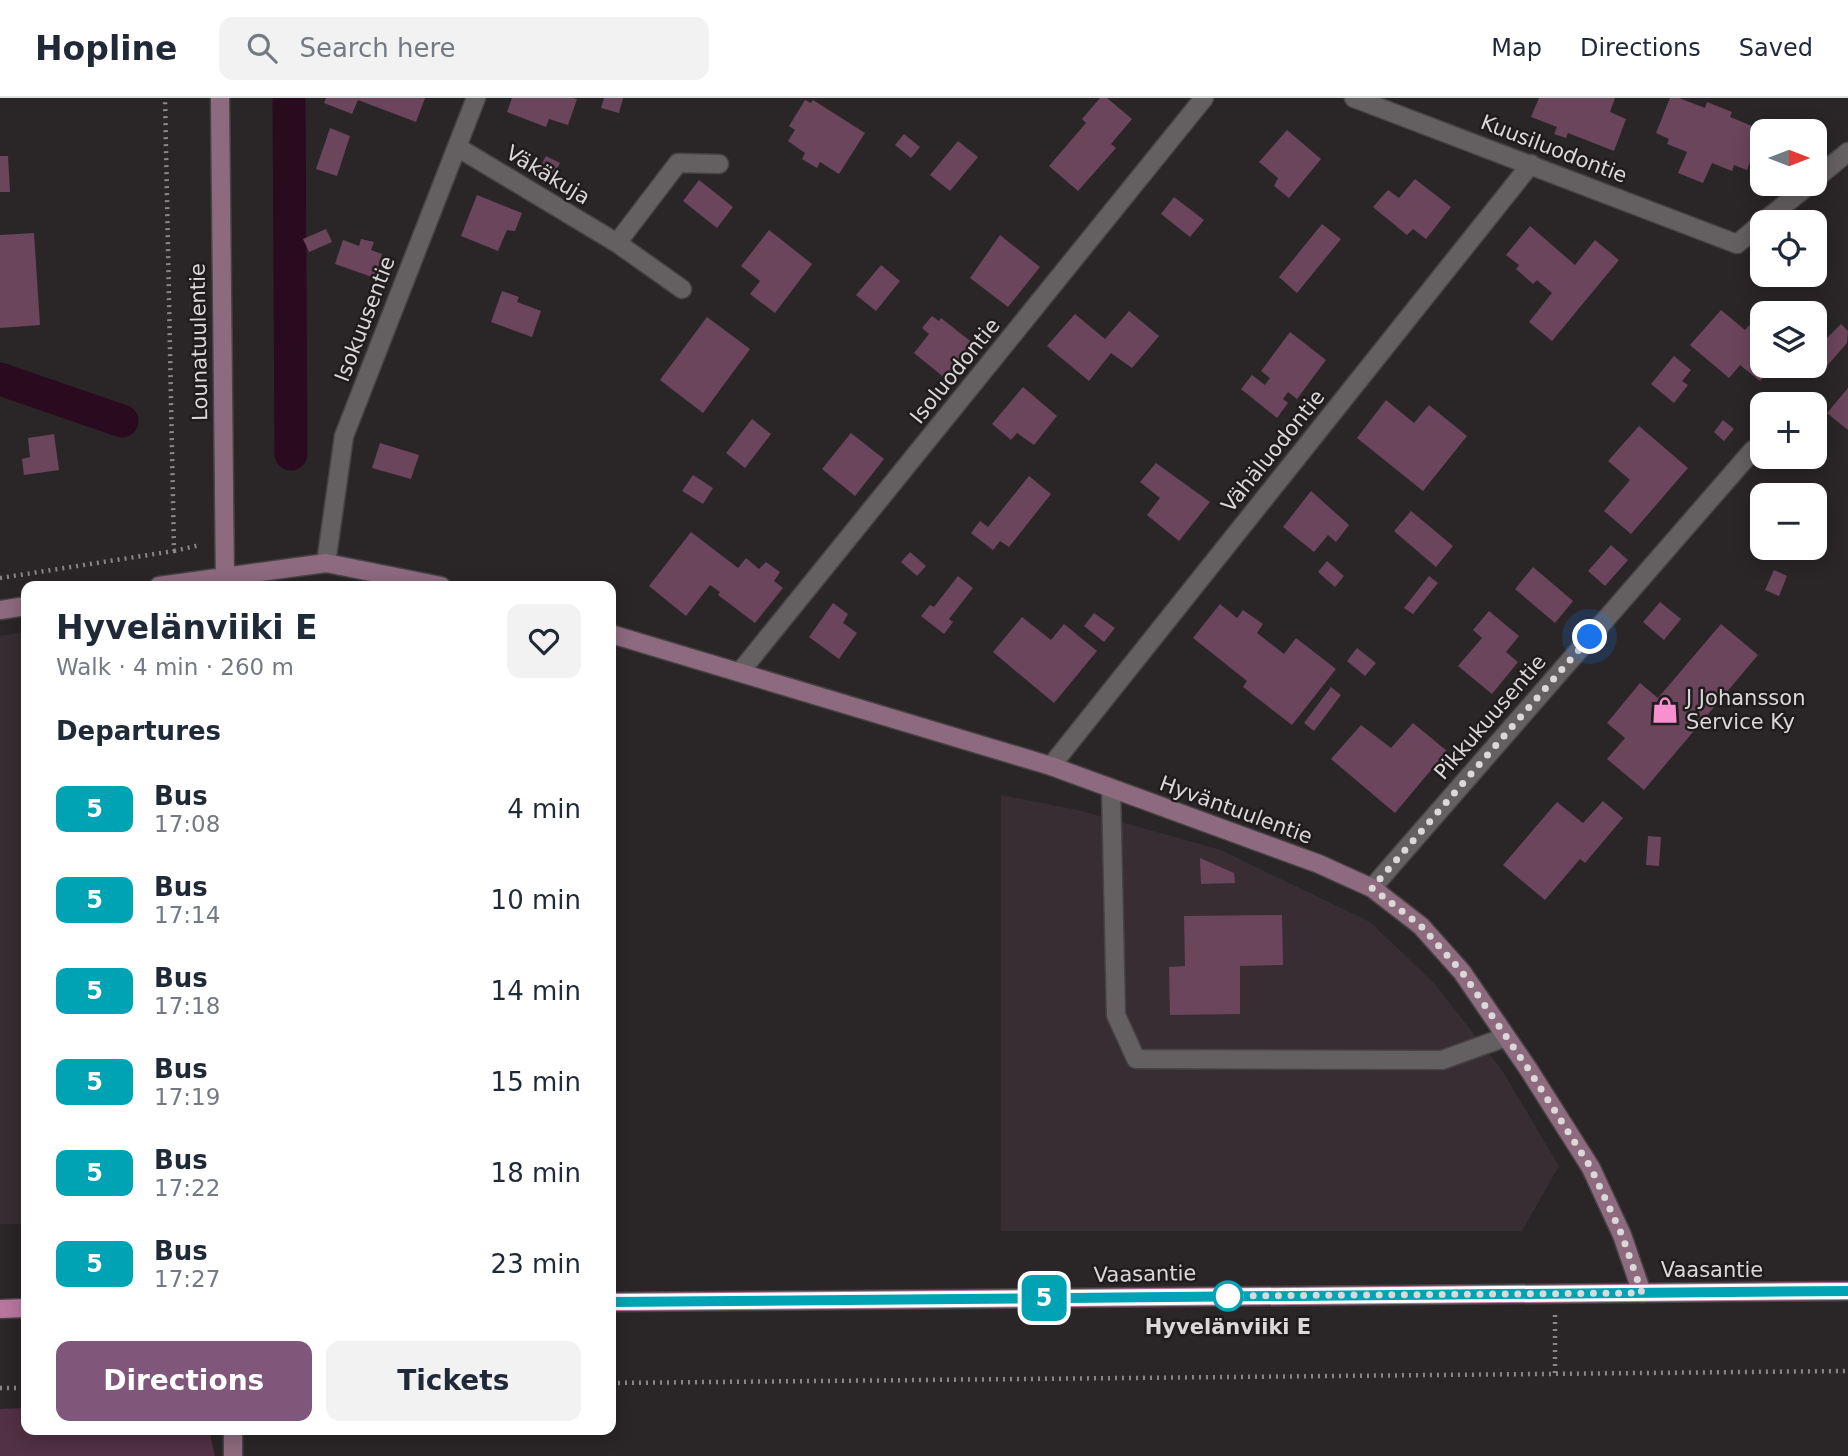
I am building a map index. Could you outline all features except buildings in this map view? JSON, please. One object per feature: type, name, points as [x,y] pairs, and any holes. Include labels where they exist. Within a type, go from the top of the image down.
[{"type":"main road","name":"Vaasantie","points":[[616,1302],[1848,1291]]},
{"type":"main road","points":[[0,1309],[21,1308]]},
{"type":"street","name":"Lounatuulentie","points":[[220,98],[225,581]]},
{"type":"street","name":"Isokuusentie","points":[[326,564],[344,436],[476,98]]},
{"type":"street","name":"Isoluodontie","points":[[740,673],[1205,98]]},
{"type":"street","name":"Kuusiluodontie","points":[[1354,98],[1737,244],[1750,234]]},
{"type":"street","name":"Väkäkuja","points":[[457,147],[617,243],[682,289]]},
{"type":"street","points":[[1827,169],[1848,152]]},
{"type":"street","points":[[617,243],[678,163],[719,164]]},
{"type":"street","name":"Vähäluodontie","points":[[1051,766],[1531,164]]},
{"type":"street","points":[[1779,210],[1796,196]]},
{"type":"street","name":"Pikkukuusentie","points":[[1372,888],[1750,453]]},
{"type":"street","points":[[225,581],[326,564],[415,581]]},
{"type":"street","points":[[0,610],[21,607]]},
{"type":"street","name":"Hyväntuulentie","points":[[616,636],[1051,766],[1319,864],[1372,888],[1421,926],[1462,972],[1506,1037],[1591,1168],[1622,1235],[1642,1293]]},
{"type":"street","points":[[1111,788],[1116,1016],[1136,1059],[1442,1060],[1506,1037]]},
{"type":"street","points":[[233,1435],[233,1456]]},
{"type":"path","points":[[0,578],[174,551],[165,98]]},
{"type":"path","points":[[1554,1293],[1555,1374]]},
{"type":"path","points":[[616,1383],[1848,1371]]},
{"type":"path","points":[[0,1388],[21,1388]]},
{"type":"shaded area","points":[[21,633],[21,1224],[0,1224],[0,636]]},
{"type":"shaded area","points":[[1001,795],[1078,810],[1221,850],[1370,922],[1434,983],[1502,1070],[1559,1166],[1522,1231],[1001,1231]]},
{"type":"shaded area","points":[[21,1408],[21,1435],[210,1435],[215,1456],[0,1456],[0,1409]]},
{"type":"waterway","points":[[289,98],[291,454]]},
{"type":"waterway","points":[[0,379],[122,421]]},
{"type":"bus line","name":"5","points":[[616,1302],[1848,1291]]},
{"type":"place","name":"J Johansson Service Ky","points":[[1665,710]]},
{"type":"place","name":"Hyvelänviiki E","points":[[1228,1296]]},
{"type":"route","points":[[1228,1296],[1642,1293],[1622,1235],[1591,1168],[1529,1070],[1462,972],[1421,926],[1372,888],[1590,637]]}]
